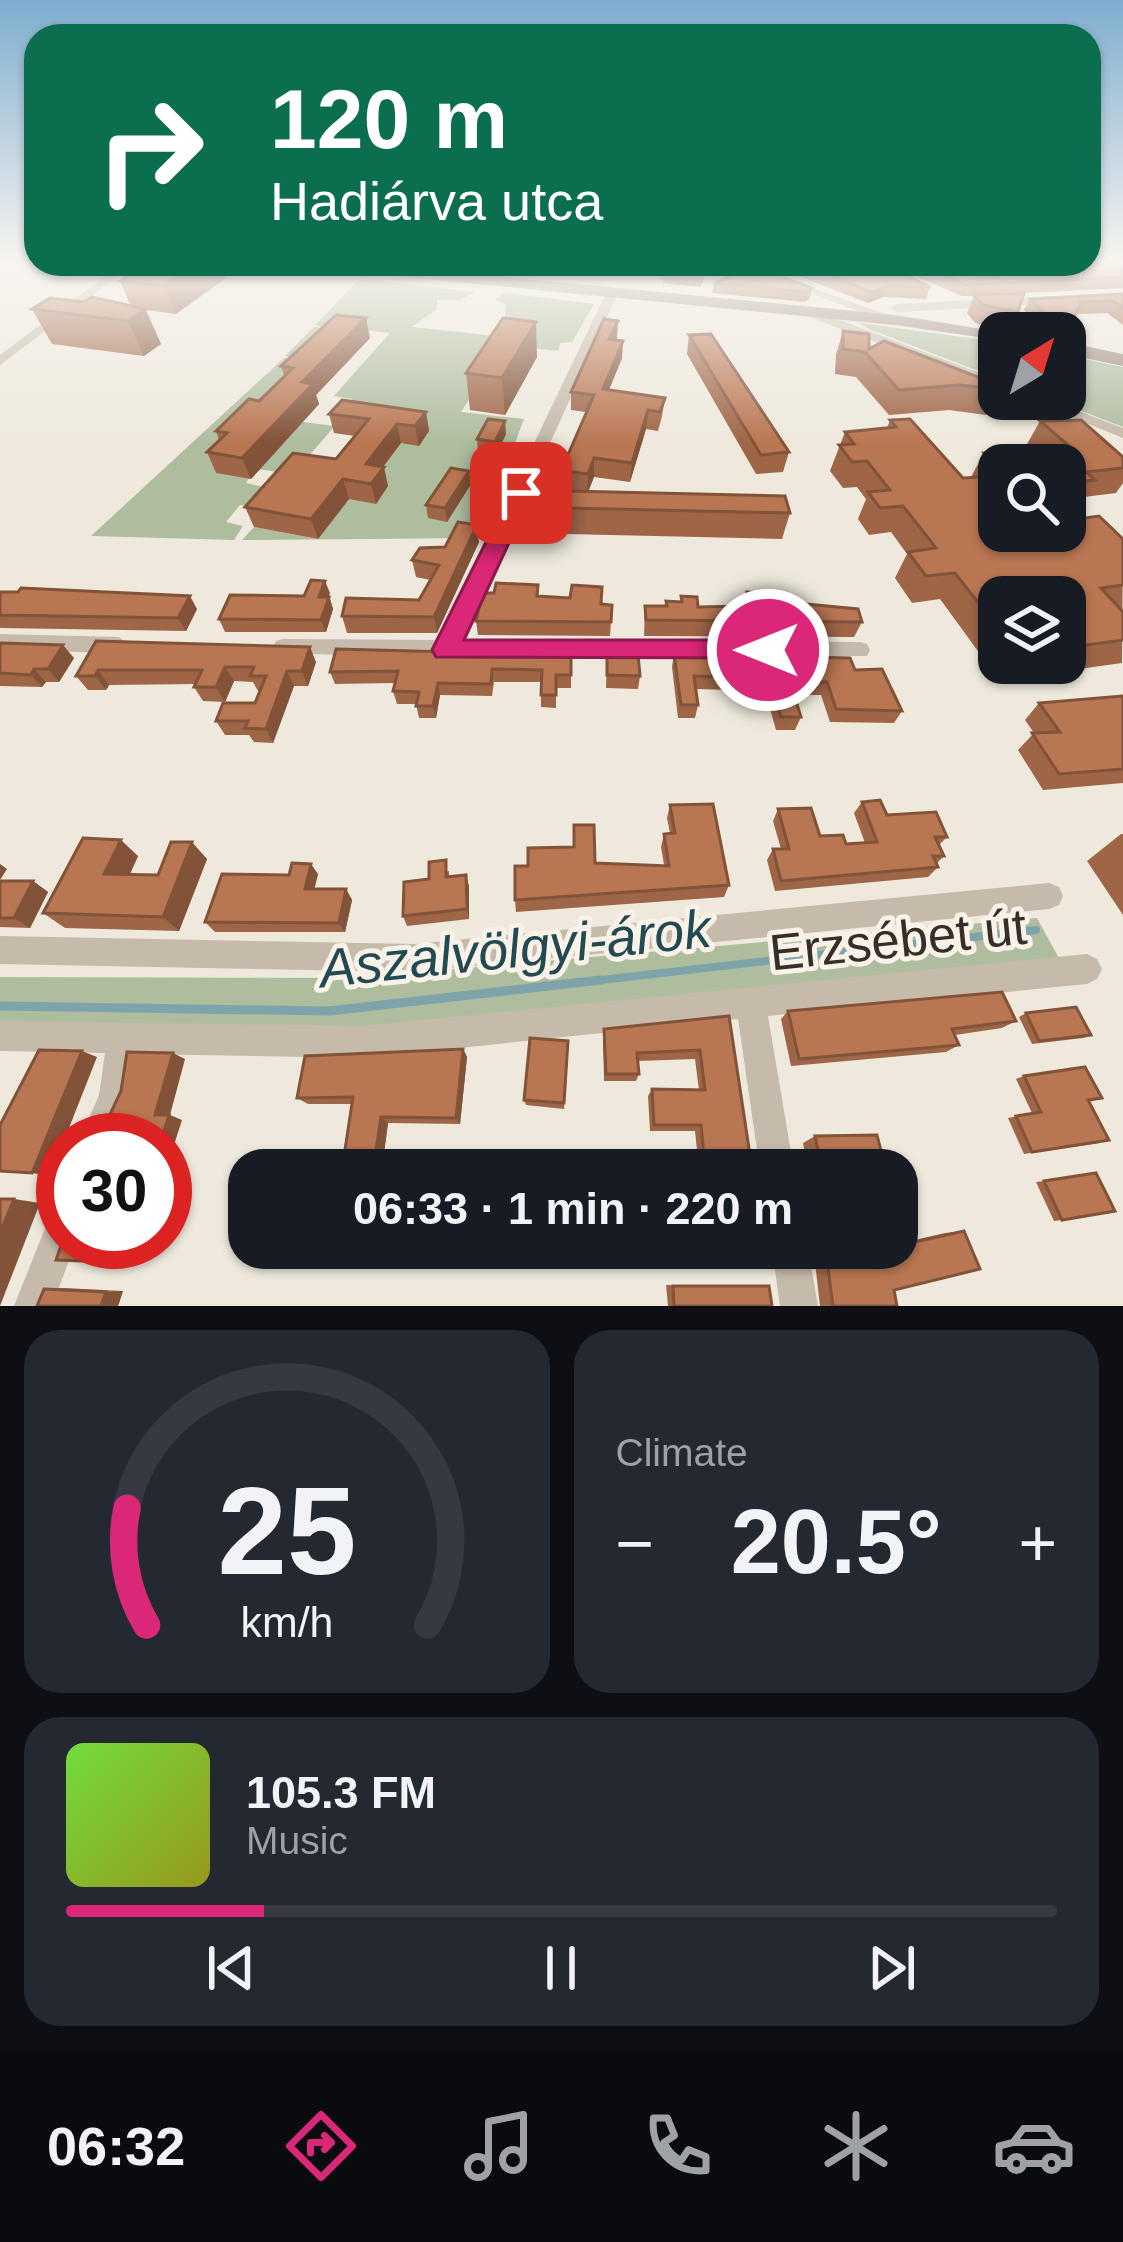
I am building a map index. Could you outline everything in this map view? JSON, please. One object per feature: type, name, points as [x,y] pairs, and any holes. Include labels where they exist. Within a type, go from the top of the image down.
[{"type":"main road","points":[[930,321],[978,331]]},
{"type":"main road","points":[[1086,352],[1123,360]]},
{"type":"street","points":[[0,361],[53,321]]},
{"type":"street","points":[[446,650],[599,321]]},
{"type":"street","points":[[846,321],[978,376]]},
{"type":"street","points":[[1086,419],[1123,433]]},
{"type":"street","points":[[0,643],[141,645]]},
{"type":"street","points":[[258,647],[860,650]]},
{"type":"street","name":"Erzsébet út","points":[[0,950],[414,958],[1049,896]]},
{"type":"street","name":"Erzsébet út","points":[[0,1036],[362,1042],[1087,969]]},
{"type":"street","points":[[751,1002],[775,1149]]},
{"type":"street","points":[[108,1113],[123,1040]]},
{"type":"street","points":[[33,1306],[47,1269]]},
{"type":"street","points":[[793,1269],[799,1306]]},
{"type":"green space","points":[[319,321],[420,321],[412,327],[495,336],[502,348],[461,412],[524,419],[479,538],[242,540],[254,527],[318,539],[335,515],[291,507],[371,483],[401,443],[339,415],[352,399],[334,396],[390,333],[346,328],[246,483],[277,490],[261,508],[240,505],[226,522],[243,526],[234,540],[91,536],[284,358],[308,361],[285,356],[314,327],[336,329],[315,325]]},
{"type":"green space","points":[[504,321],[584,321],[572,342],[560,343],[558,351],[513,346],[503,336]]},
{"type":"green space","points":[[860,323],[978,339],[978,371]]},
{"type":"green space","points":[[1086,359],[1123,367],[1123,427],[1086,413]]},
{"type":"green space","points":[[303,422],[335,426],[293,474],[257,469]]},
{"type":"green space","points":[[1037,918],[1061,962],[353,1040],[0,1033],[0,977],[352,978]]},
{"type":"building","points":[[330,321],[363,321],[302,382],[313,384],[242,458],[207,452],[227,433],[216,431],[249,399],[259,401],[293,368],[281,366]]},
{"type":"building","points":[[501,321],[536,322],[502,378],[466,373]]},
{"type":"building","points":[[603,321],[618,321],[609,339],[623,341],[603,389],[665,398],[660,412],[648,410],[632,463],[594,458],[588,474],[535,467],[541,454],[567,457],[594,395],[571,392]]},
{"type":"building","points":[[843,331],[869,334],[869,349],[884,341],[978,377],[978,387],[899,390],[865,352],[843,349]]},
{"type":"building","points":[[711,334],[789,452],[761,455],[689,335]]},
{"type":"building","points":[[342,400],[426,412],[415,426],[397,424],[366,464],[384,467],[371,484],[343,479],[311,519],[245,507],[293,453],[336,459],[369,419],[329,414]]},
{"type":"building","points":[[488,419],[505,421],[495,442],[477,439]]},
{"type":"building","points":[[910,419],[963,478],[978,477],[978,552],[1086,552],[1086,518],[1099,516],[1123,539],[1123,585],[1101,588],[1123,612],[1123,640],[1086,645],[1086,576],[978,576],[978,602],[955,573],[926,576],[908,552],[936,548],[903,506],[880,508],[868,492],[890,490],[867,461],[852,462],[839,445],[854,444],[845,432],[896,427],[890,420]]},
{"type":"building","points":[[1081,420],[1123,457],[1123,468],[1086,472],[1086,444],[1067,444],[1040,421]]},
{"type":"building","points":[[451,468],[469,471],[445,508],[426,505]]},
{"type":"building","points":[[524,490],[785,496],[790,513],[522,507]]},
{"type":"building","points":[[458,522],[477,525],[434,617],[342,616],[346,598],[419,600],[439,565],[412,560],[420,548],[445,547]]},
{"type":"building","points":[[311,580],[325,581],[319,597],[329,597],[321,620],[219,619],[230,595],[304,596]]},
{"type":"building","points":[[496,583],[538,585],[537,596],[570,598],[572,585],[602,587],[601,604],[612,605],[611,622],[476,621],[482,593],[494,593]]},
{"type":"building","points":[[21,588],[190,596],[178,618],[0,615],[0,592]]},
{"type":"building","points":[[747,592],[773,594],[774,601],[858,609],[862,622],[646,620],[645,606],[682,602],[681,596],[697,597],[698,607],[749,606]]},
{"type":"building","points":[[96,641],[310,647],[302,671],[287,671],[266,729],[245,728],[248,721],[216,721],[223,703],[255,703],[266,676],[250,676],[254,667],[225,667],[216,687],[194,687],[202,670],[98,670],[95,676],[76,676]]},
{"type":"building","points":[[0,643],[63,645],[48,669],[34,669],[31,675],[0,673]]},
{"type":"building","points":[[336,649],[571,655],[571,675],[556,675],[556,695],[541,695],[542,670],[492,669],[491,684],[438,683],[433,706],[416,706],[419,692],[393,691],[398,671],[330,672]]},
{"type":"building","points":[[607,654],[638,654],[640,676],[607,675]]},
{"type":"building","points":[[674,654],[850,658],[855,670],[882,669],[902,711],[836,709],[827,682],[790,682],[801,717],[781,717],[770,678],[694,676],[698,705],[681,705]]},
{"type":"building","points":[[1123,696],[1123,769],[1059,774],[1032,733],[1060,732],[1039,703]]},
{"type":"building","points":[[880,800],[887,815],[936,812],[947,837],[935,837],[944,856],[933,856],[938,867],[781,881],[773,849],[789,849],[778,809],[811,808],[820,836],[843,835],[846,844],[877,842],[862,802]]},
{"type":"building","points":[[713,804],[729,885],[515,900],[515,866],[528,866],[528,848],[574,847],[574,825],[594,825],[595,863],[669,866],[664,834],[675,833],[670,805]]},
{"type":"building","points":[[83,838],[121,840],[104,874],[158,875],[171,842],[192,842],[163,917],[43,913]]},
{"type":"building","points":[[446,860],[446,877],[466,875],[467,909],[403,916],[404,882],[429,879],[429,862]]},
{"type":"building","points":[[292,863],[311,864],[305,889],[346,889],[339,923],[205,922],[222,874],[289,875]]},
{"type":"building","points":[[0,881],[33,881],[14,918],[0,918]]},
{"type":"building","points":[[1002,992],[1016,1021],[952,1029],[959,1045],[799,1059],[788,1011]]},
{"type":"building","points":[[1076,1007],[1091,1035],[1039,1041],[1026,1013]]},
{"type":"building","points":[[729,1016],[749,1149],[703,1149],[701,1125],[654,1125],[652,1089],[705,1090],[700,1050],[637,1053],[639,1074],[606,1074],[604,1029]]},
{"type":"building","points":[[530,1038],[568,1041],[564,1103],[524,1100]]},
{"type":"building","points":[[463,1049],[456,1118],[381,1117],[376,1149],[345,1149],[353,1097],[297,1098],[305,1056]]},
{"type":"building","points":[[39,1050],[82,1051],[57,1113],[36,1113],[32,1173],[0,1171],[0,1125]]},
{"type":"building","points":[[127,1052],[173,1053],[156,1113],[111,1113],[121,1091]]},
{"type":"building","points":[[1085,1067],[1102,1098],[1088,1100],[1109,1140],[1032,1152],[1016,1116],[1041,1112],[1024,1076]]},
{"type":"building","points":[[877,1135],[881,1149],[818,1149],[815,1136]]},
{"type":"building","points":[[1096,1173],[1115,1211],[1062,1220],[1044,1181]]},
{"type":"building","points":[[0,1199],[14,1199],[0,1233]]},
{"type":"building","points":[[964,1231],[980,1269],[894,1290],[897,1306],[833,1306],[828,1269],[918,1269],[918,1241]]},
{"type":"building","points":[[673,1286],[769,1286],[772,1306],[674,1306]]},
{"type":"building","points":[[44,1289],[106,1292],[101,1306],[37,1306]]},
{"type":"waterway","name":"Aszalvölgyi-árok","points":[[575,983],[1036,930]]},
{"type":"waterway","name":"Aszalvölgyi-árok","points":[[0,1006],[329,1011],[601,980]]},
{"type":"route","points":[[521,493],[446,650],[768,650]]}]
